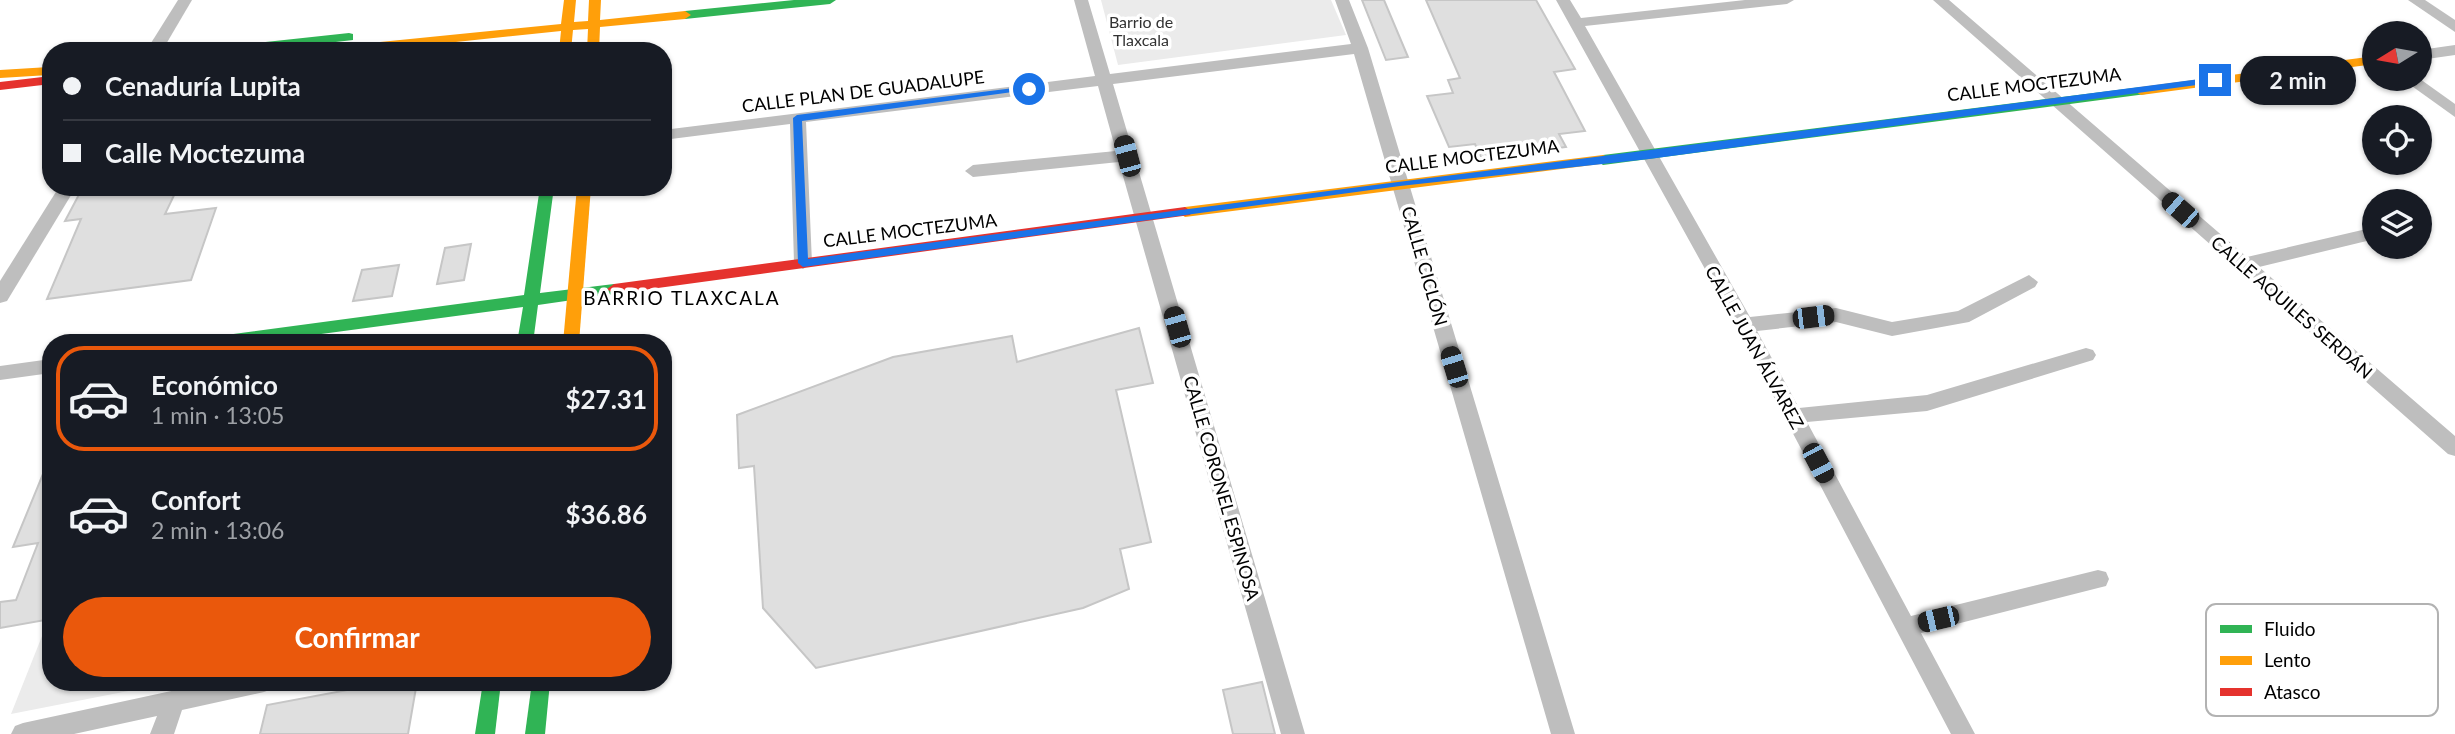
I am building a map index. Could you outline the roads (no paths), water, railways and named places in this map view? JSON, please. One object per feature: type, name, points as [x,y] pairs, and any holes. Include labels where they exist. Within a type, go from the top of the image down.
[{"type":"street","points":[[159,42],[185,0]]},
{"type":"street","points":[[595,12],[693,0]]},
{"type":"street","points":[[303,42],[569,13],[830,0]]},
{"type":"street","name":"CALLE CORONEL ESPINOSA","points":[[1081,0],[1293,734]]},
{"type":"street","name":"CALLE CICLÓN","points":[[1342,0],[1360,48],[1563,734]]},
{"type":"street","name":"CALLE JUAN ÁLVAREZ","points":[[1563,0],[1745,325],[1963,734]]},
{"type":"street","points":[[1575,23],[1787,0]]},
{"type":"street","name":"CALLE AQUILES SERDÁN","points":[[1940,0],[2455,448]]},
{"type":"street","points":[[2415,0],[2455,27]]},
{"type":"street","points":[[593,42],[595,12]]},
{"type":"street","points":[[387,42],[569,13]]},
{"type":"street","points":[[566,42],[569,13]]},
{"type":"street","name":"CALLE PLAN DE GUADALUPE","points":[[672,134],[1360,48]]},
{"type":"street","points":[[2432,53],[2455,50]]},
{"type":"street","name":"CALLE MOCTEZUMA","points":[[275,334],[529,298],[574,296],[803,263],[1146,220],[1400,183],[1649,155],[2056,100],[2362,63]]},
{"type":"street","points":[[0,75],[42,74]]},
{"type":"street","points":[[0,87],[34,82],[42,78]]},
{"type":"street","points":[[2426,91],[2455,112]]},
{"type":"street","points":[[797,118],[803,263]]},
{"type":"street","points":[[973,172],[1127,156]]},
{"type":"street","points":[[0,296],[62,196]]},
{"type":"street","points":[[552,196],[562,216],[574,296],[572,334]]},
{"type":"street","points":[[526,334],[529,298],[562,216],[577,196]]},
{"type":"street","points":[[2242,265],[2362,236]]},
{"type":"street","points":[[1745,325],[1836,314],[1892,329],[1962,317],[2029,282]]},
{"type":"street","points":[[1793,416],[1927,403],[2086,355]]},
{"type":"street","points":[[0,373],[42,367]]},
{"type":"street","points":[[1905,626],[2098,579]]},
{"type":"street","points":[[23,734],[95,726],[173,702],[223,691]]},
{"type":"street","points":[[485,734],[491,691]]},
{"type":"street","points":[[536,734],[540,691]]},
{"type":"street","points":[[162,734],[173,702]]},
{"type":"district","name":"BARRIO TLAXCALA","points":[[682,297]]},
{"type":"park label","name":"Barrio de Tlaxcala","points":[[1141,30]]}]
